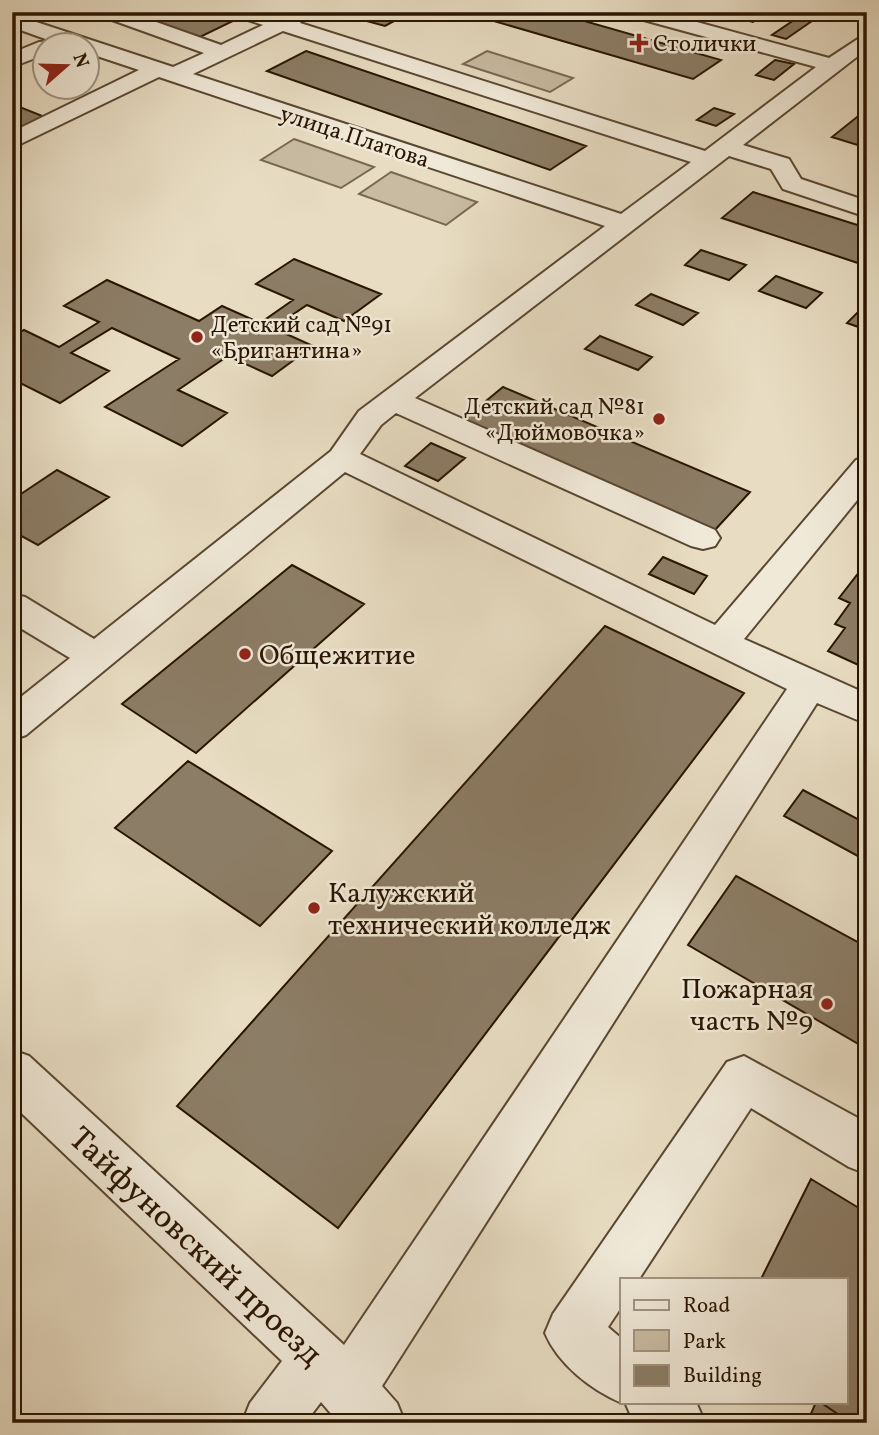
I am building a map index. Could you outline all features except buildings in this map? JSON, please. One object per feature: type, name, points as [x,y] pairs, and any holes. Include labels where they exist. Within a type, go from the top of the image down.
[{"type":"street","points":[[108,12],[222,52]]},
{"type":"street","points":[[243,12],[718,154],[780,164],[792,184],[867,209]]},
{"type":"street","points":[[12,141],[163,73],[222,52],[307,12]]},
{"type":"street","points":[[636,12],[832,65]]},
{"type":"street","name":"улица Платова","points":[[12,20],[33,32]]},
{"type":"street","points":[[12,724],[98,658],[342,458],[370,418],[867,39]]},
{"type":"street","points":[[12,61],[32,52]]},
{"type":"street","name":"улица Платова","points":[[102,52],[624,224]]},
{"type":"street","points":[[393,400],[703,538]]},
{"type":"street","points":[[342,458],[720,643],[867,710]]},
{"type":"street","points":[[720,643],[867,467]]},
{"type":"street","points":[[12,606],[98,658]]},
{"type":"street","points":[[270,1423],[348,1390],[810,684]]},
{"type":"street","name":"Тайфуновский проезд","points":[[12,1072],[348,1390]]},
{"type":"street","points":[[620,1373],[572,1333],[744,1078],[867,1150]]},
{"type":"street","points":[[655,1404],[677,1423]]},
{"type":"green space","points":[[487,51],[573,78],[550,92],[463,64]]},
{"type":"green space","points":[[294,139],[374,167],[341,188],[261,160]]},
{"type":"green space","points":[[391,172],[477,202],[446,225],[359,194]]},
{"type":"place","name":"Столички","points":[[639,43]]},
{"type":"place","name":"Детский сад №91 «Бригантина»","points":[[197,337]]},
{"type":"place","name":"Детский сад №81 «Дюймовочка»","points":[[659,419]]},
{"type":"place","name":"Общежитие","points":[[245,654]]},
{"type":"place","name":"Калужский технический колледж","points":[[314,908]]},
{"type":"place","name":"Пожарная часть №9","points":[[827,1004]]}]
